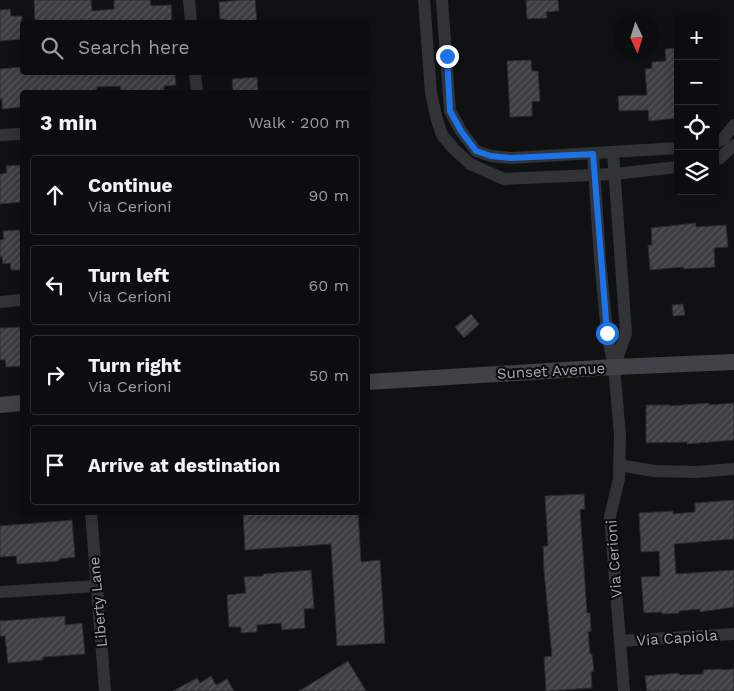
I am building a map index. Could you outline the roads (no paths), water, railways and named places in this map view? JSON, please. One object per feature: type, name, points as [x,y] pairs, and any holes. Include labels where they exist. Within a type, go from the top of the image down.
[{"type":"main road","name":"Sunset Avenue","points":[[370,382],[734,362]]},
{"type":"main road","points":[[0,405],[20,404]]},
{"type":"street","points":[[189,0],[191,20]]},
{"type":"street","points":[[424,0],[431,93],[437,120],[442,135],[470,164],[504,179],[614,174],[674,167]]},
{"type":"street","points":[[442,0],[450,111],[461,131],[476,151],[491,156],[511,158],[674,148]]},
{"type":"street","points":[[195,75],[196,90]]},
{"type":"street","points":[[719,141],[722,140],[734,125]]},
{"type":"street","points":[[0,135],[20,134]]},
{"type":"street","points":[[719,158],[734,145]]},
{"type":"street","name":"Via Cerioni","points":[[613,153],[626,334],[614,368]]},
{"type":"street","name":"Via Cerioni","points":[[593,154],[607,333],[614,368],[620,435],[619,478],[610,516],[624,691]]},
{"type":"street","points":[[0,302],[20,300]]},
{"type":"street","points":[[619,465],[654,471],[697,472],[734,469]]},
{"type":"street","name":"Liberty Lane","points":[[91,515],[105,691]]},
{"type":"street","points":[[0,592],[97,586]]},
{"type":"street","name":"Via Capiola","points":[[620,641],[734,634]]}]
